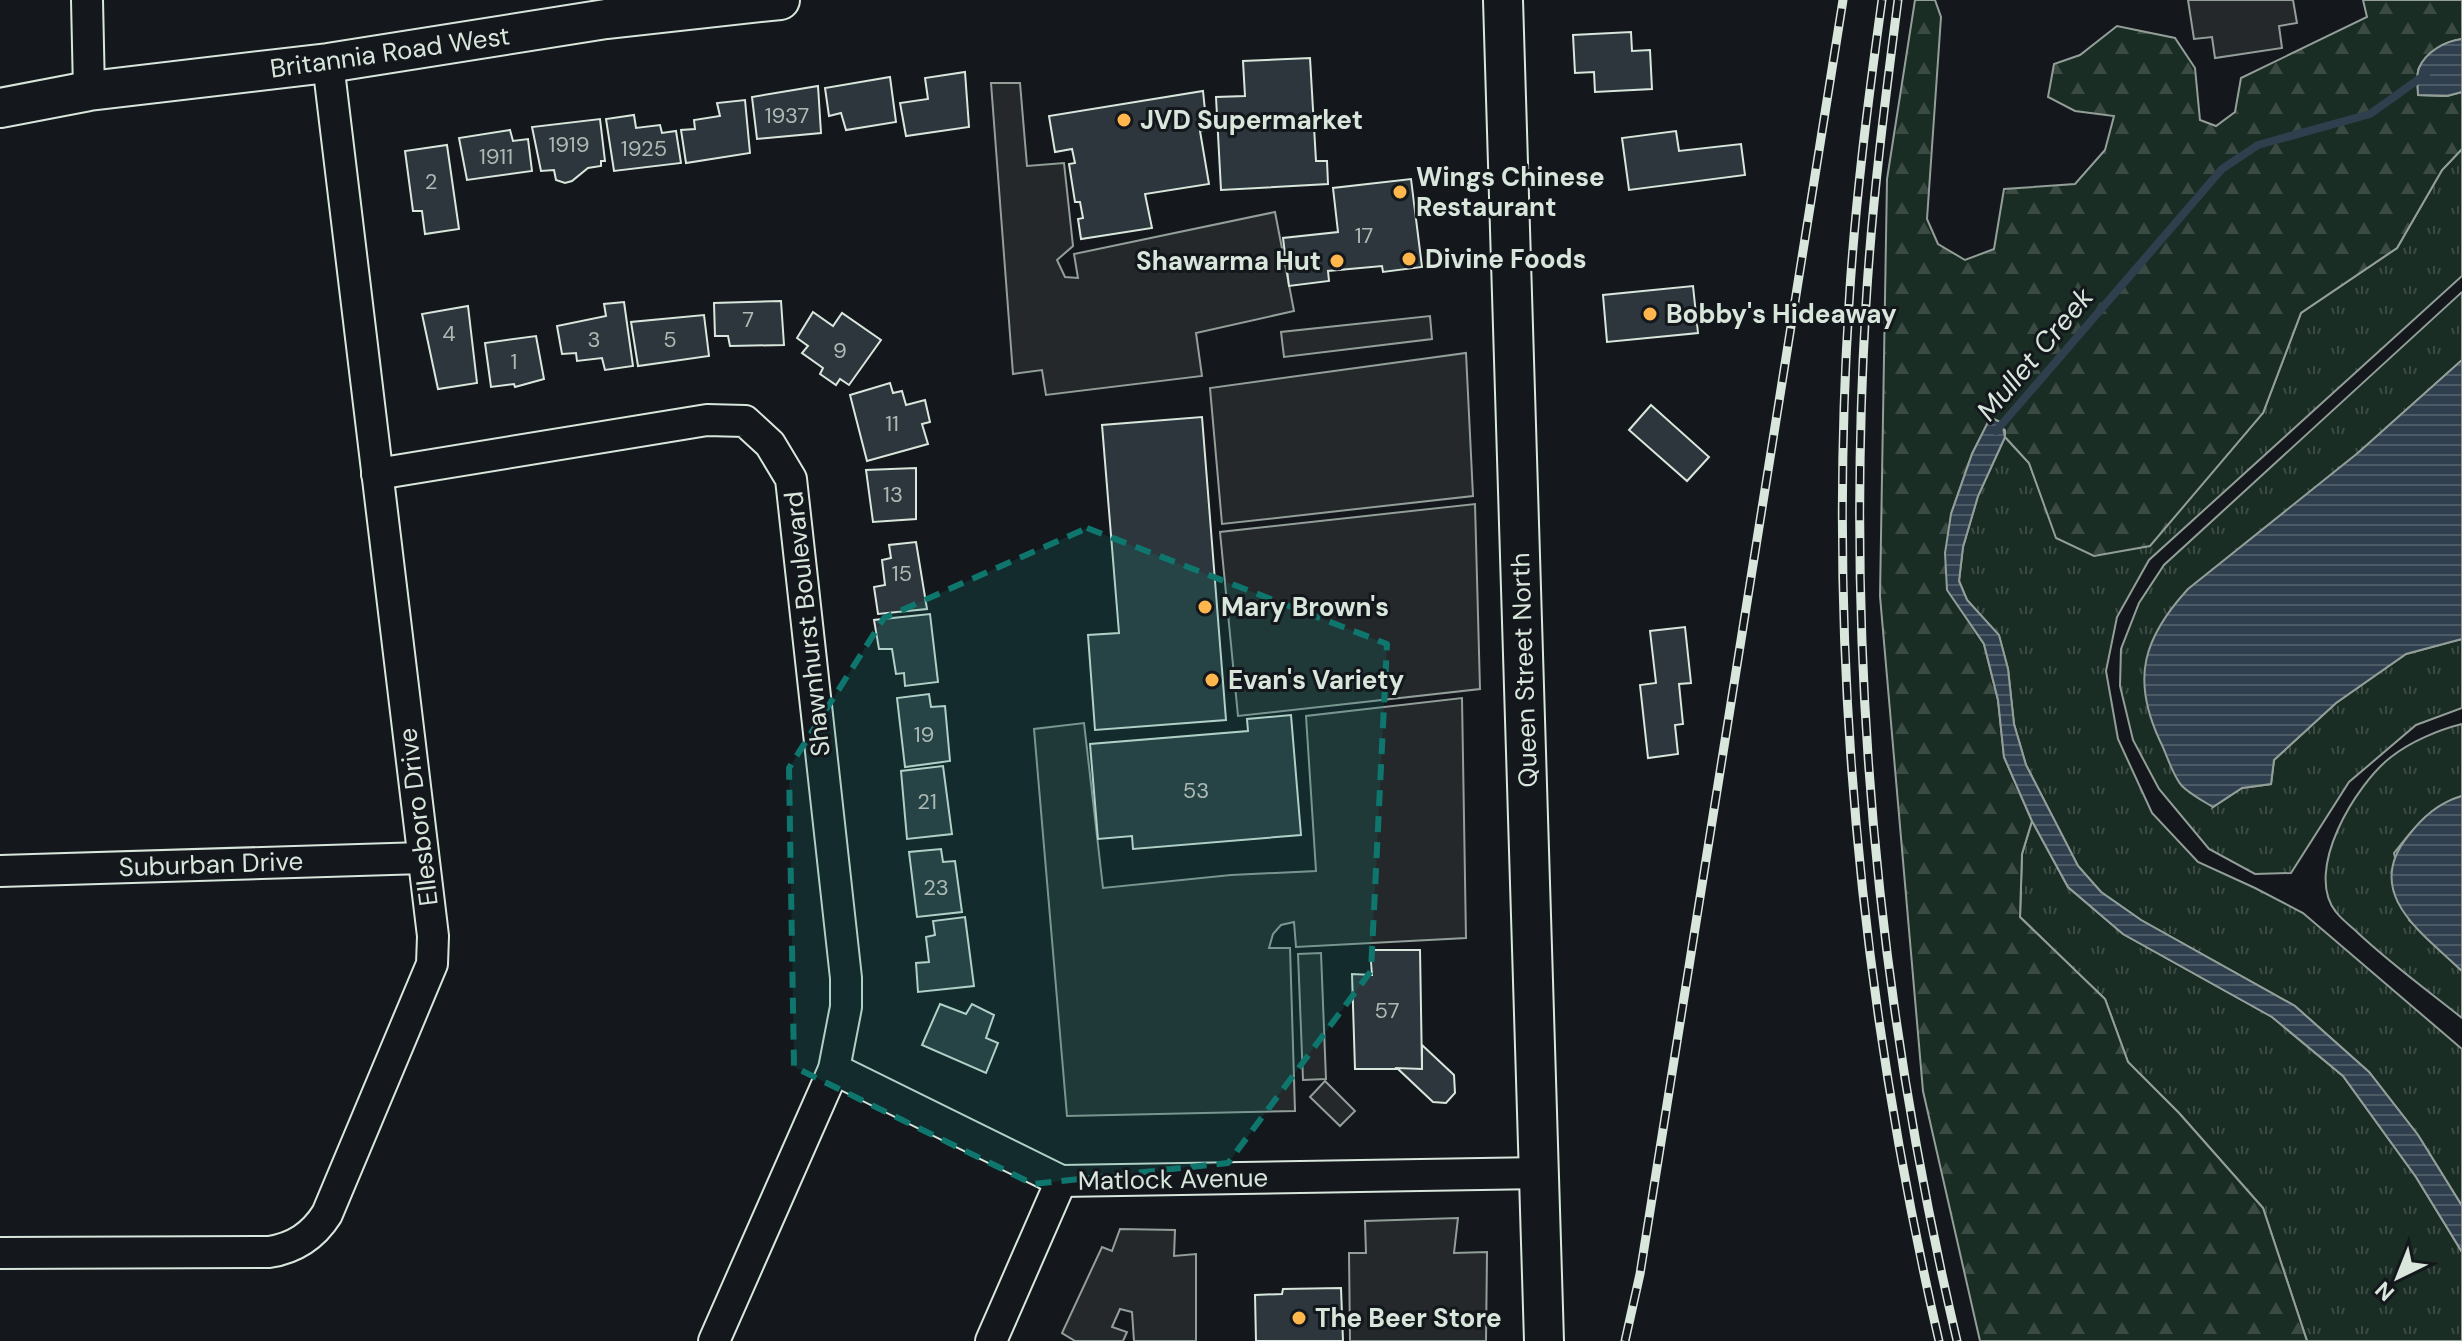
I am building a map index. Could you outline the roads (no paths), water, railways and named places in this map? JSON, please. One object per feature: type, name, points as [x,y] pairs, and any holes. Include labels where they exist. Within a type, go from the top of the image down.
[{"type":"main road","name":"Britannia Road West","points":[[0,108],[89,91],[328,63],[606,10],[780,0]]},
{"type":"main road","name":"Queen Street North","points":[[1503,0],[1544,1341]]},
{"type":"street","points":[[87,0],[89,91]]},
{"type":"street","name":"Ellesboro Drive","points":[[0,1253],[269,1252],[289,1247],[315,1230],[327,1214],[432,964],[433,936],[328,63]]},
{"type":"street","name":"Shawnhurst Boulevard","points":[[377,474],[707,420],[745,421],[770,444],[791,479],[845,962],[846,1007],[834,1069],[714,1341]]},
{"type":"street","name":"Suburban Drive","points":[[0,871],[423,858]]},
{"type":"street","name":"Matlock Avenue","points":[[834,1069],[1061,1181],[1538,1173]]},
{"type":"street","points":[[991,1341],[1061,1181]]},
{"type":"water","points":[[2462,39],[2462,92],[2447,96],[2418,95],[2418,74],[2422,62],[2437,48]]},
{"type":"water","points":[[2462,360],[2462,639],[2406,654],[2336,703],[2274,760],[2271,784],[2242,788],[2213,807],[2178,781],[2151,719],[2144,679],[2146,660],[2161,625],[2188,589],[2359,452]]},
{"type":"water","points":[[1989,420],[2002,423],[2005,437],[1978,496],[1963,547],[1959,581],[1967,600],[1999,635],[2008,669],[2014,724],[2026,765],[2078,866],[2101,892],[2141,920],[2295,1006],[2369,1072],[2418,1135],[2462,1206],[2462,1252],[2416,1177],[2343,1076],[2272,1017],[2123,934],[2068,887],[2032,821],[2004,757],[1998,700],[1984,644],[1947,590],[1945,553],[1951,514],[1972,454]]},
{"type":"water","points":[[2462,796],[2462,971],[2415,927],[2403,911],[2394,894],[2391,876],[2395,857],[2414,829],[2438,807]]},
{"type":"waterway","name":"Mullet Creek","points":[[1996,431],[2222,169],[2258,145],[2370,114],[2426,74]]},
{"type":"railway","points":[[1625,1341],[1640,1274],[1843,0]]},
{"type":"railway","points":[[1882,0],[1862,152],[1849,304],[1843,435],[1847,696],[1856,826],[1870,956],[1889,1085],[1939,1341]]},
{"type":"railway","points":[[1898,0],[1875,190],[1866,304],[1860,565],[1864,696],[1874,826],[1906,1085],[1929,1213],[1957,1341]]},
{"type":"place","name":"JVD Supermarket","points":[[1124,120]]},
{"type":"place","name":"Wings Chinese Restaurant","points":[[1400,192]]},
{"type":"place","name":"Divine Foods","points":[[1409,259]]},
{"type":"place","name":"Shawarma Hut","points":[[1337,261]]},
{"type":"place","name":"Bobby's Hideaway","points":[[1650,314]]},
{"type":"place","name":"Mary Brown's","points":[[1205,607]]},
{"type":"place","name":"Evan's Variety","points":[[1212,680]]},
{"type":"place","name":"The Beer Store","points":[[1299,1318]]}]
